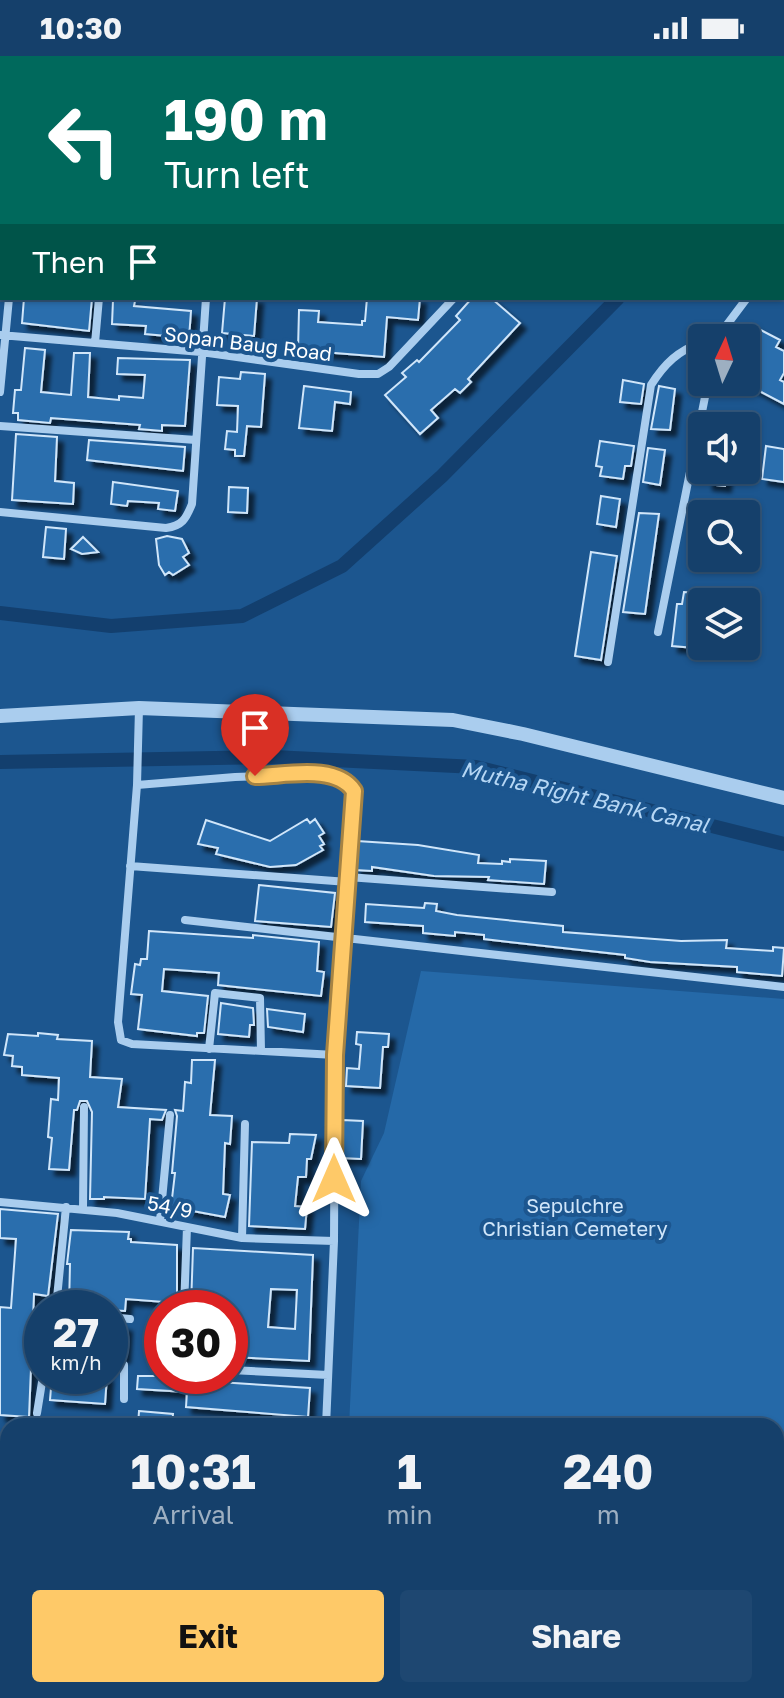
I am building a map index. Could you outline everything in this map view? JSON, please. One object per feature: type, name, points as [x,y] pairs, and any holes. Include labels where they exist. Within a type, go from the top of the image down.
[{"type":"street","points":[[0,392],[9,300]]},
{"type":"street","points":[[95,343],[99,300]]},
{"type":"street","points":[[0,512],[166,528],[179,526],[192,504],[206,300]]},
{"type":"street","name":"Sopan Baug Road","points":[[3,335],[201,352],[378,374],[389,367],[452,300]]},
{"type":"street","points":[[726,324],[745,300]]},
{"type":"street","points":[[608,662],[651,385],[662,368],[680,350],[688,347]]},
{"type":"street","points":[[658,632],[705,396]]},
{"type":"street","points":[[0,426],[196,440]]},
{"type":"street","points":[[139,708],[137,785],[118,1022],[121,1040],[132,1044],[335,1055]]},
{"type":"street","points":[[0,716],[139,708],[453,720],[523,734],[784,798]]},
{"type":"street","points":[[137,785],[221,777],[315,774],[335,776],[349,782],[354,791],[335,1055],[334,1241],[326,1418]]},
{"type":"street","points":[[130,866],[552,892]]},
{"type":"street","points":[[185,920],[784,987]]},
{"type":"street","points":[[209,1049],[215,993],[260,998],[261,1051]]},
{"type":"street","points":[[83,1209],[84,1107]]},
{"type":"street","points":[[160,1221],[170,1115]]},
{"type":"street","points":[[242,1238],[245,1124]]},
{"type":"street","name":"54/9","points":[[0,1202],[83,1209],[242,1238],[334,1241]]},
{"type":"street","points":[[58,1290],[66,1207]]},
{"type":"street","points":[[185,1290],[187,1227]]},
{"type":"street","points":[[248,1371],[328,1375]]},
{"type":"street","points":[[37,1413],[40,1394]]},
{"type":"street","points":[[124,1394],[124,1399]]},
{"type":"green space","name":"Sepulchre Christian Cemetery","points":[[421,971],[784,999],[784,1418],[349,1418],[361,1181],[384,1133]]},
{"type":"building","points":[[24,300],[92,300],[89,331],[22,323]]},
{"type":"building","points":[[113,300],[135,301],[134,306],[191,311],[189,338],[145,334],[146,326],[112,324]]},
{"type":"building","points":[[225,300],[257,300],[254,336],[222,333]]},
{"type":"building","points":[[367,300],[420,300],[418,320],[387,317],[384,357],[298,350],[299,310],[319,311],[318,322],[362,325]]},
{"type":"building","points":[[470,300],[493,300],[520,323],[468,379],[471,382],[460,393],[455,389],[431,410],[438,418],[420,434],[385,395],[406,377],[402,373],[417,360],[419,362],[460,320],[456,316]]},
{"type":"building","points":[[760,330],[780,340],[776,347],[784,351],[784,373],[780,380],[784,382],[784,404],[760,391]]},
{"type":"building","points":[[25,348],[45,350],[41,392],[71,395],[74,353],[90,353],[88,397],[119,400],[119,396],[143,398],[145,375],[117,374],[118,358],[190,360],[185,426],[162,425],[162,431],[139,429],[140,425],[51,418],[50,423],[18,420],[18,413],[13,413],[15,390],[21,390]]},
{"type":"building","points":[[241,372],[265,374],[261,427],[247,426],[244,456],[235,456],[235,450],[225,449],[227,431],[237,432],[238,406],[217,405],[219,377],[240,379]]},
{"type":"building","points":[[623,380],[644,384],[641,404],[620,402]]},
{"type":"building","points":[[304,386],[351,392],[350,404],[335,402],[332,431],[299,428]]},
{"type":"building","points":[[659,386],[675,389],[670,430],[651,429]]},
{"type":"building","points":[[16,434],[57,437],[55,481],[74,483],[73,504],[12,500]]},
{"type":"building","points":[[89,440],[185,447],[183,471],[87,460]]},
{"type":"building","points":[[600,441],[634,446],[631,466],[625,466],[623,479],[600,476],[602,467],[596,466]]},
{"type":"building","points":[[766,446],[784,449],[784,482],[762,479]]},
{"type":"building","points":[[648,448],[665,450],[660,485],[643,482]]},
{"type":"building","points":[[113,482],[178,491],[175,511],[158,509],[159,503],[128,501],[127,506],[111,504]]},
{"type":"building","points":[[229,487],[248,488],[247,513],[228,512]]},
{"type":"building","points":[[601,496],[620,499],[616,527],[597,524]]},
{"type":"building","points":[[639,513],[659,514],[645,614],[623,612]]},
{"type":"building","points":[[46,527],[66,529],[64,559],[43,557]]},
{"type":"building","points":[[167,536],[182,539],[189,553],[183,557],[189,565],[173,575],[169,572],[165,575],[159,565],[156,539]]},
{"type":"building","points":[[83,537],[98,552],[82,554],[71,549]]},
{"type":"building","points":[[591,552],[617,556],[601,660],[575,656]]},
{"type":"building","points":[[684,592],[688,592],[688,647],[672,646],[677,604],[682,604]]},
{"type":"building","points":[[307,819],[310,823],[315,819],[324,833],[319,836],[324,844],[320,846],[323,850],[296,865],[270,867],[216,854],[218,848],[198,844],[206,820],[270,841]]},
{"type":"building","points":[[357,841],[418,845],[479,855],[478,863],[502,864],[502,861],[510,862],[510,859],[546,861],[544,884],[488,880],[489,877],[434,876],[372,867],[372,871],[355,870]]},
{"type":"building","points":[[259,885],[335,893],[331,927],[255,921]]},
{"type":"building","points":[[425,903],[437,904],[436,911],[457,915],[563,926],[563,932],[681,941],[727,940],[726,948],[773,951],[773,947],[784,948],[782,976],[737,972],[737,967],[650,962],[625,958],[625,955],[484,939],[484,935],[423,933],[423,926],[365,922],[366,904],[424,908]]},
{"type":"building","points":[[149,931],[253,938],[253,935],[319,942],[317,971],[324,972],[321,996],[218,985],[219,973],[164,969],[162,991],[208,996],[204,1033],[197,1033],[197,1036],[138,1029],[142,995],[131,994],[135,964],[140,965],[141,959],[147,959]]},
{"type":"building","points":[[221,1003],[253,1008],[254,1025],[250,1025],[249,1037],[218,1034]]},
{"type":"building","points":[[267,1009],[305,1014],[303,1032],[268,1027]]},
{"type":"building","points":[[357,1032],[389,1034],[388,1047],[383,1047],[380,1088],[346,1086],[347,1068],[359,1069],[361,1045],[356,1044]]},
{"type":"building","points":[[38,1033],[58,1035],[57,1039],[92,1041],[90,1077],[122,1079],[118,1107],[166,1110],[162,1120],[150,1119],[145,1199],[90,1199],[92,1112],[87,1101],[80,1101],[77,1110],[74,1110],[69,1170],[49,1169],[51,1099],[58,1100],[59,1078],[22,1075],[22,1067],[12,1066],[13,1056],[4,1055],[8,1034],[38,1036]]},
{"type":"building","points":[[192,1060],[215,1060],[210,1115],[232,1116],[230,1144],[225,1143],[223,1194],[230,1195],[225,1217],[171,1207],[175,1173],[172,1173],[175,1110],[183,1111],[185,1082],[191,1083]]},
{"type":"building","points":[[342,1120],[363,1121],[361,1159],[341,1158]]},
{"type":"building","points":[[290,1134],[316,1135],[311,1159],[307,1159],[306,1177],[298,1177],[295,1206],[307,1207],[305,1229],[249,1226],[252,1142],[289,1143]]},
{"type":"building","points":[[0,1209],[58,1214],[49,1290],[24,1290],[24,1394],[30,1394],[29,1417],[0,1415],[0,1307],[11,1308],[16,1239],[0,1238]]},
{"type":"building","points":[[71,1230],[129,1232],[131,1242],[177,1245],[177,1290],[144,1290],[144,1300],[128,1299],[128,1290],[69,1290],[70,1264],[67,1264]]},
{"type":"building","points":[[193,1248],[313,1255],[309,1361],[248,1358],[248,1290],[192,1290]],"holes":[[[271,1289],[297,1290],[295,1329],[268,1327]]]},
{"type":"building","points":[[138,1376],[144,1376],[144,1389],[137,1389]]},
{"type":"building","points":[[248,1384],[310,1388],[308,1417],[186,1407],[187,1394],[248,1394]]},
{"type":"building","points":[[50,1394],[106,1394],[105,1404],[50,1400]]},
{"type":"building","points":[[139,1411],[173,1414],[173,1418],[139,1418]]},
{"type":"waterway","points":[[0,613],[111,626],[242,616],[342,566],[442,476],[616,300]]},
{"type":"waterway","name":"Mutha Right Bank Canal","points":[[0,762],[273,757],[476,767],[784,844]]},
{"type":"route","points":[[255,776],[335,776],[349,782],[354,791],[335,1055],[334,1179]]}]
